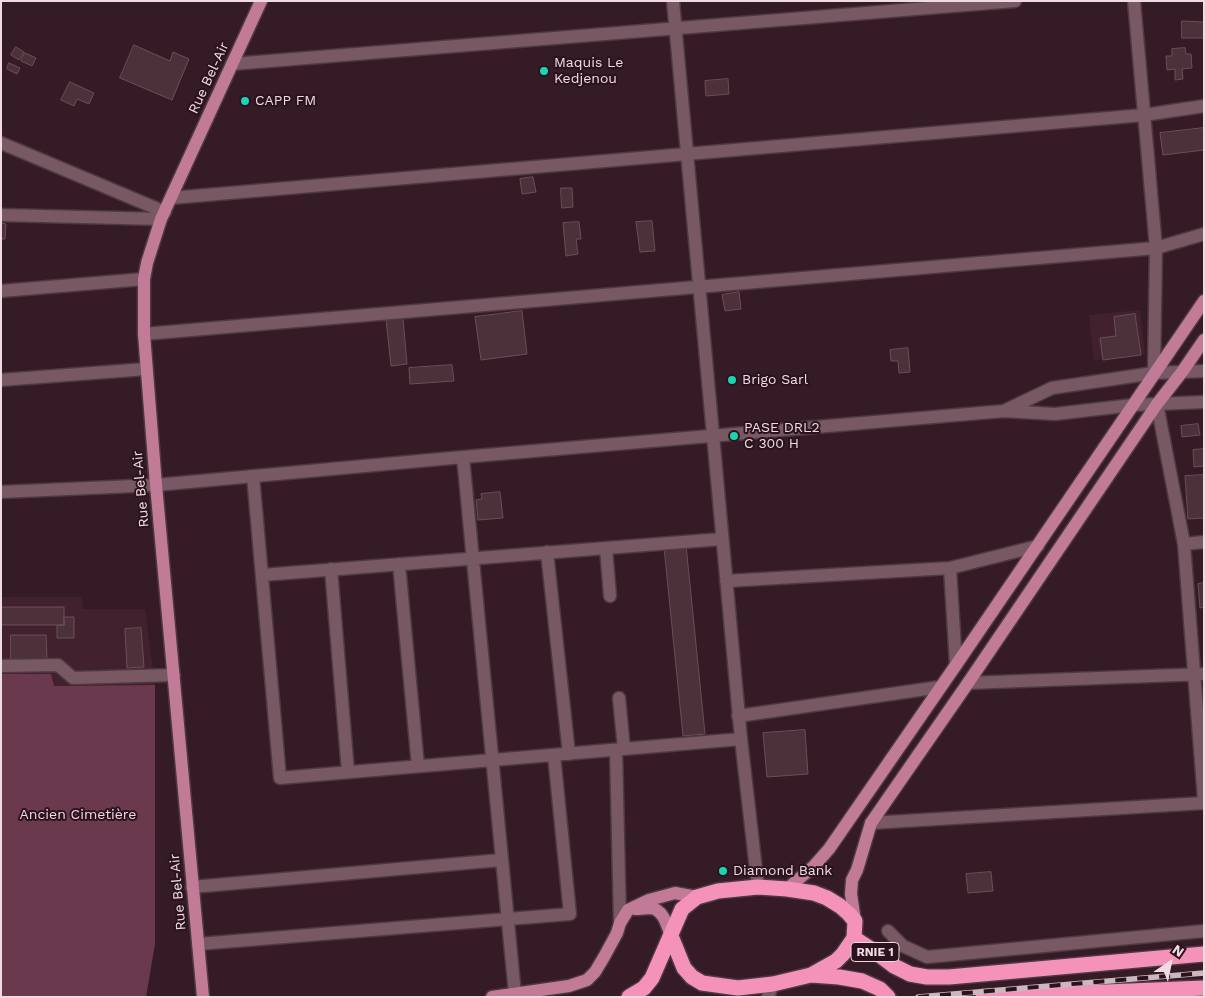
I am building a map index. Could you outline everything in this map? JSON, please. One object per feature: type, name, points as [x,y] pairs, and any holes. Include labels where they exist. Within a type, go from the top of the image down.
[{"type":"highway","points":[[629,997],[644,988],[652,978],[682,909],[697,897],[718,891],[758,887],[814,893],[840,906],[855,921]]},
{"type":"highway","name":"RNIE 1","points":[[671,936],[684,968],[702,984],[741,993],[770,991],[811,975],[836,961],[854,938],[855,921]]},
{"type":"highway","name":"RNIE 1","points":[[854,938],[894,966],[910,974],[927,977],[949,977],[1204,954]]},
{"type":"highway","name":"RNIE 1","points":[[811,975],[862,981],[880,989],[888,997]]},
{"type":"highway","points":[[702,997],[713,986]]},
{"type":"highway","points":[[983,997],[1204,988]]},
{"type":"main road","name":"Rue Bel-Air","points":[[203,997],[146,369],[144,279],[147,263],[163,216],[261,1]]},
{"type":"main road","points":[[787,889],[814,866],[829,849],[1204,301]]},
{"type":"main road","points":[[855,921],[852,880],[857,870],[871,823],[1157,404],[1204,340]]},
{"type":"main road","points":[[492,997],[568,986],[587,980],[595,972],[617,934],[620,923],[628,910],[649,900],[675,893],[697,897]]},
{"type":"main road","points":[[628,910],[655,909],[664,916],[671,936]]},
{"type":"street","points":[[673,1],[740,740],[758,887]]},
{"type":"street","points":[[232,64],[1015,1]]},
{"type":"street","points":[[1134,1],[1156,248],[1154,373]]},
{"type":"street","points":[[171,198],[1144,115],[1204,106]]},
{"type":"street","points":[[1,143],[163,216]]},
{"type":"street","points":[[1,215],[163,216]]},
{"type":"street","points":[[144,334],[1156,248],[1204,234]]},
{"type":"street","points":[[1,291],[144,279]]},
{"type":"street","points":[[1,380],[146,369]]},
{"type":"street","points":[[1004,411],[1052,388],[1154,373],[1204,371]]},
{"type":"street","points":[[1,492],[156,485],[1004,411],[1055,414],[1133,405],[1204,402]]},
{"type":"street","points":[[1157,404],[1184,544],[1199,674],[1204,800]]},
{"type":"street","points":[[462,457],[514,994]]},
{"type":"street","points":[[253,476],[280,778],[740,740]]},
{"type":"street","points":[[262,575],[722,539]]},
{"type":"street","points":[[1184,544],[1204,542]]},
{"type":"street","points":[[726,581],[950,568],[1038,546]]},
{"type":"street","points":[[606,548],[610,596]]},
{"type":"street","points":[[546,552],[569,754]]},
{"type":"street","points":[[399,564],[418,766]]},
{"type":"street","points":[[950,568],[956,665]]},
{"type":"street","points":[[331,569],[348,772]]},
{"type":"street","points":[[1,666],[58,665],[73,678],[174,675]]},
{"type":"street","points":[[968,683],[1199,674]]},
{"type":"street","points":[[738,716],[940,688]]},
{"type":"street","points":[[619,698],[620,923]]},
{"type":"street","points":[[198,944],[570,914],[554,755]]},
{"type":"street","points":[[871,823],[1204,803]]},
{"type":"street","points":[[192,887],[501,860]]},
{"type":"street","points":[[888,931],[903,946],[927,957],[1204,931]]},
{"type":"shaded area","points":[[1140,310],[1145,355],[1094,360],[1089,315]]},
{"type":"shaded area","points":[[1,597],[82,597],[83,609],[145,609],[155,685],[53,686],[51,674],[1,674]]},
{"type":"green space","name":"Ancien Cimetière","points":[[1,674],[51,674],[54,686],[155,685],[155,944],[146,997],[1,997]]},
{"type":"building","points":[[1182,21],[1204,22],[1204,38],[1182,38]]},
{"type":"building","points":[[134,45],[170,61],[173,52],[189,59],[172,100],[120,78]]},
{"type":"building","points":[[16,47],[24,52],[19,60],[11,55]]},
{"type":"building","points":[[1185,48],[1186,54],[1191,54],[1192,68],[1182,69],[1183,79],[1175,80],[1175,69],[1167,70],[1166,56],[1172,56],[1172,49]]},
{"type":"building","points":[[25,53],[36,58],[32,66],[21,61]]},
{"type":"building","points":[[9,63],[20,68],[17,74],[7,69]]},
{"type":"building","points":[[728,79],[729,94],[706,96],[705,81]]},
{"type":"building","points":[[70,82],[94,93],[89,104],[77,99],[74,106],[61,100]]},
{"type":"building","points":[[1204,128],[1204,150],[1163,155],[1160,133]]},
{"type":"building","points":[[533,177],[536,192],[522,194],[520,179]]},
{"type":"building","points":[[561,188],[572,188],[573,207],[562,208]]},
{"type":"building","points":[[652,221],[655,251],[640,252],[636,222]]},
{"type":"building","points":[[579,222],[581,239],[576,239],[578,254],[566,256],[563,223]]},
{"type":"building","points":[[1,223],[6,224],[5,239],[1,239]]},
{"type":"building","points":[[739,292],[741,309],[725,311],[722,295]]},
{"type":"building","points":[[522,311],[527,354],[481,360],[475,317]]},
{"type":"building","points":[[1135,314],[1141,355],[1103,360],[1100,338],[1116,336],[1114,317]]},
{"type":"building","points":[[403,318],[407,364],[391,366],[386,319]]},
{"type":"building","points":[[908,348],[910,372],[899,373],[898,361],[891,361],[890,350]]},
{"type":"building","points":[[452,365],[454,381],[410,384],[409,368]]},
{"type":"building","points":[[1198,424],[1200,435],[1182,437],[1181,426]]},
{"type":"building","points":[[1204,449],[1204,466],[1194,467],[1193,450]]},
{"type":"building","points":[[1204,475],[1204,518],[1188,519],[1185,476]]},
{"type":"building","points":[[500,492],[503,518],[478,520],[476,500],[482,499],[481,494]]},
{"type":"building","points":[[686,545],[705,734],[683,736],[664,547]]},
{"type":"building","points":[[1204,583],[1204,607],[1200,608],[1198,584]]},
{"type":"building","points":[[1,607],[64,607],[64,625],[1,625]]},
{"type":"building","points":[[64,617],[74,617],[74,638],[57,638],[57,625],[64,625]]},
{"type":"building","points":[[141,628],[144,667],[127,668],[125,629]]},
{"type":"building","points":[[11,635],[46,635],[47,659],[11,659]]},
{"type":"building","points":[[805,730],[808,774],[767,777],[763,733]]},
{"type":"building","points":[[991,872],[993,891],[968,893],[966,874]]},
{"type":"railway","points":[[918,997],[1204,973]]},
{"type":"place","name":"Maquis Le Kedjenou","points":[[544,71]]},
{"type":"place","name":"CAPP FM","points":[[245,101]]},
{"type":"place","name":"Brigo Sarl","points":[[732,380]]},
{"type":"place","name":"PASE DRL2 C 300 H","points":[[734,436]]},
{"type":"place","name":"Diamond Bank","points":[[723,871]]}]
